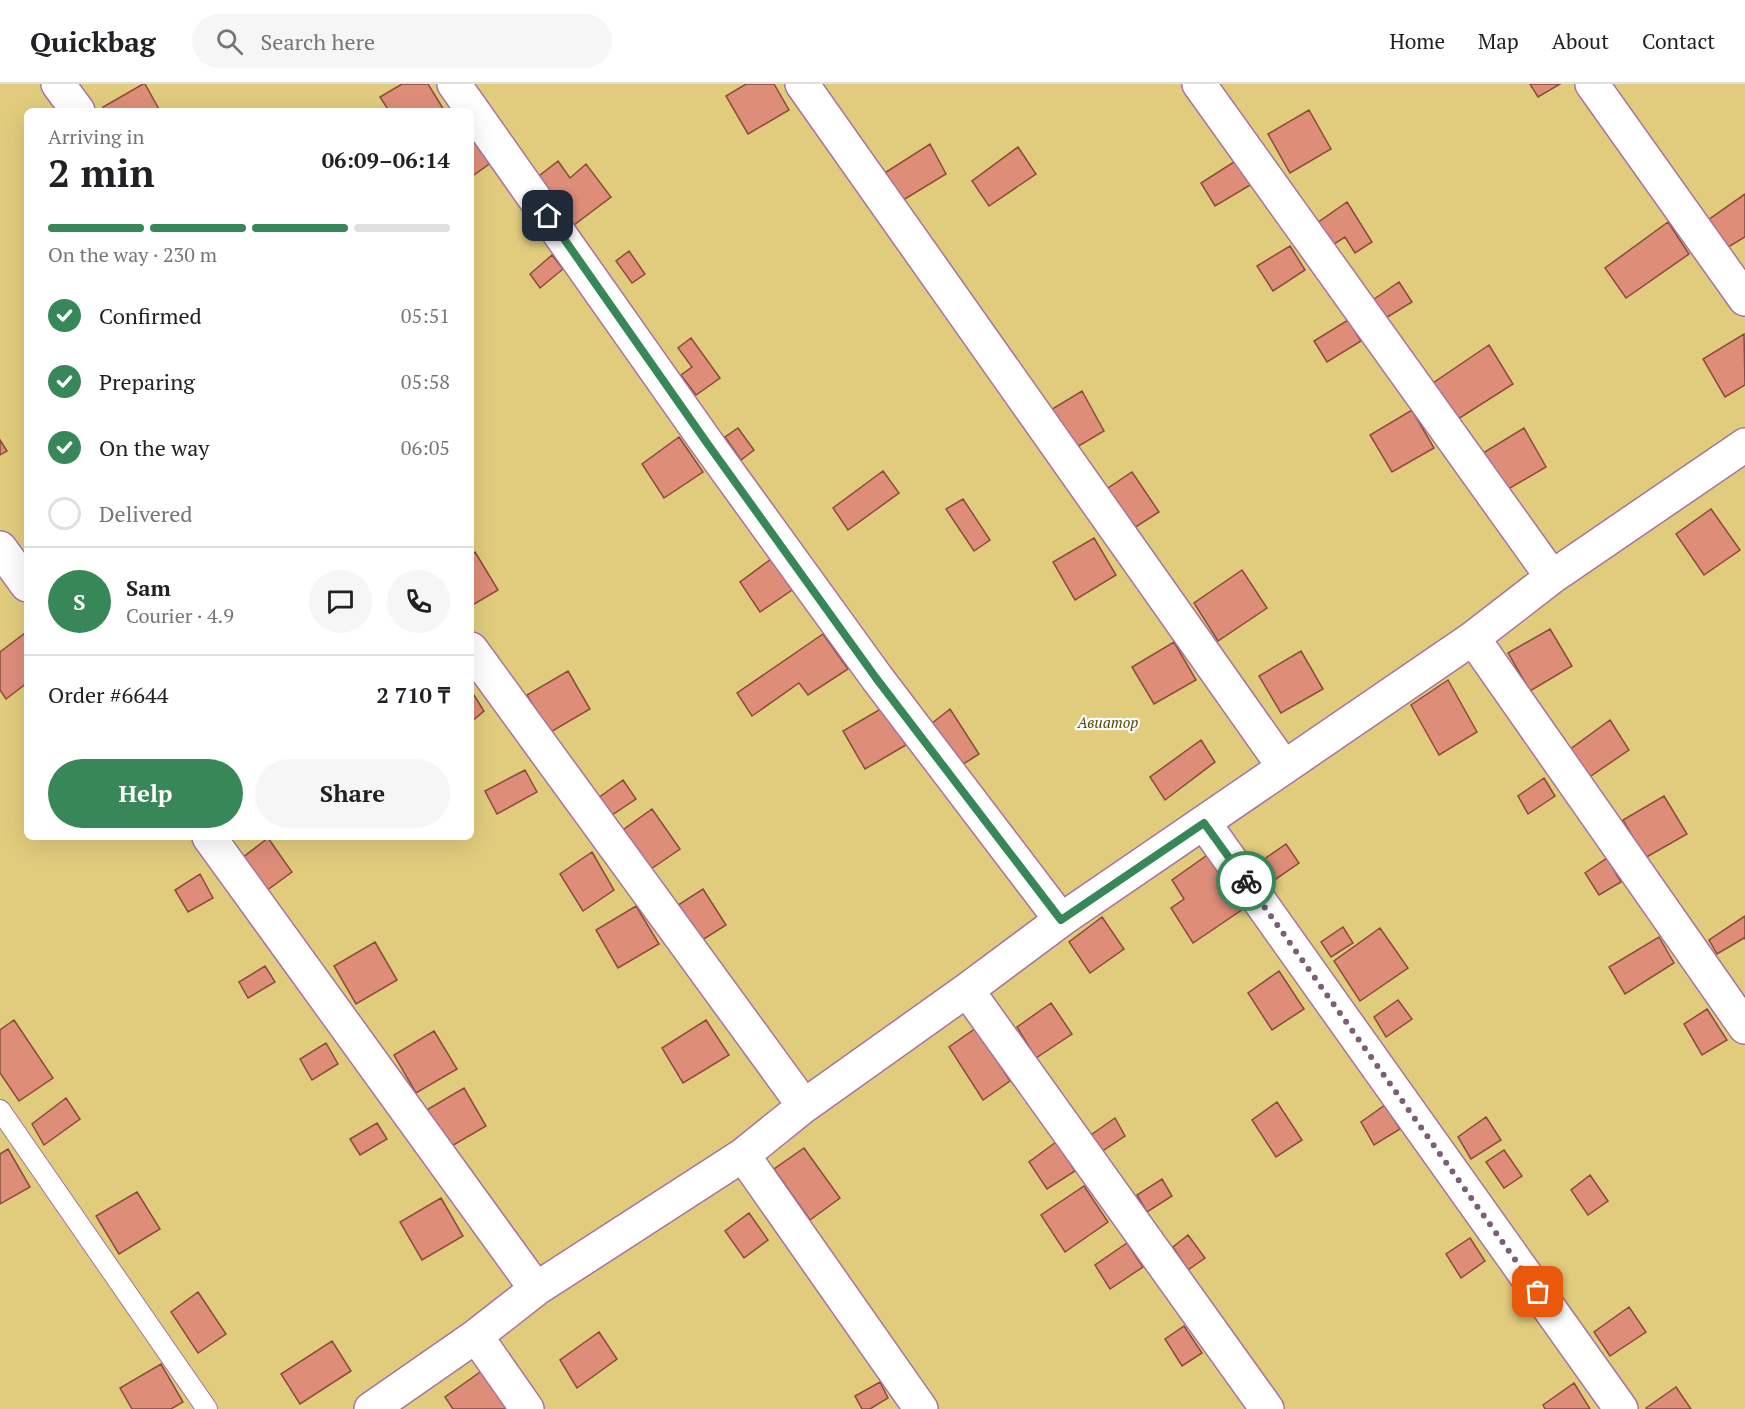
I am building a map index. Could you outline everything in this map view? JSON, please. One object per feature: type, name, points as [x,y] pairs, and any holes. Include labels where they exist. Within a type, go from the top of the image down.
[{"type":"street","points":[[58,84],[76,108]]},
{"type":"street","points":[[454,84],[471,108]]},
{"type":"street","points":[[802,84],[1284,767]]},
{"type":"street","points":[[1199,84],[1552,577]]},
{"type":"street","points":[[1592,84],[1745,299]]},
{"type":"street","points":[[474,112],[700,434],[863,659],[1061,920]]},
{"type":"street","points":[[371,1409],[476,1336],[536,1289],[743,1155],[804,1106],[1061,920],[1473,638],[1552,577],[1741,457]]},
{"type":"street","points":[[0,548],[24,581]]},
{"type":"street","points":[[1473,638],[1745,1027]]},
{"type":"street","points":[[474,654],[804,1106]]},
{"type":"street","points":[[1204,823],[1621,1409]]},
{"type":"street","points":[[211,840],[536,1289]]},
{"type":"street","points":[[967,990],[1267,1409]]},
{"type":"street","points":[[743,1155],[921,1409]]},
{"type":"street","points":[[476,1336],[527,1409]]},
{"type":"lane","points":[[0,1110],[207,1409]]},
{"type":"green space","name":"Авиатор","points":[[0,84],[1745,84],[1745,1409],[0,1409]]},
{"type":"building","points":[[145,84],[158,108],[104,108]]},
{"type":"building","points":[[402,84],[428,84],[443,108],[387,108],[380,97]]},
{"type":"building","points":[[746,84],[774,84],[789,110],[748,134],[726,96]]},
{"type":"building","points":[[1530,84],[1560,84],[1538,97]]},
{"type":"building","points":[[1309,110],[1331,149],[1290,173],[1268,134]]},
{"type":"building","points":[[474,136],[492,162],[474,175]]},
{"type":"building","points":[[930,144],[946,174],[900,202],[883,174]]},
{"type":"building","points":[[1018,147],[1036,174],[989,206],[972,181]]},
{"type":"building","points":[[1237,160],[1252,184],[1215,206],[1201,183]]},
{"type":"building","points":[[558,161],[570,178],[586,164],[611,197],[574,225],[539,176]]},
{"type":"building","points":[[1745,194],[1745,237],[1725,249],[1708,220]]},
{"type":"building","points":[[1347,202],[1372,242],[1355,253],[1345,237],[1331,246],[1317,223]]},
{"type":"building","points":[[1668,222],[1689,254],[1626,298],[1605,268]]},
{"type":"building","points":[[1290,246],[1305,270],[1273,291],[1257,266]]},
{"type":"building","points":[[629,251],[645,274],[632,283],[616,261]]},
{"type":"building","points":[[552,255],[563,269],[540,288],[530,274]]},
{"type":"building","points":[[1399,282],[1412,302],[1381,321],[1370,302]]},
{"type":"building","points":[[1348,320],[1361,341],[1327,362],[1314,341]]},
{"type":"building","points":[[1744,334],[1745,385],[1725,397],[1703,359]]},
{"type":"building","points":[[691,338],[720,378],[696,395],[681,375],[692,367],[678,348]]},
{"type":"building","points":[[1489,345],[1513,384],[1455,421],[1433,383]]},
{"type":"building","points":[[1082,391],[1104,431],[1072,450],[1049,411]]},
{"type":"building","points":[[1412,410],[1434,448],[1392,472],[1370,435]]},
{"type":"building","points":[[738,428],[754,450],[741,460],[725,437]]},
{"type":"building","points":[[1524,428],[1546,467],[1505,491],[1483,453]]},
{"type":"building","points":[[679,437],[703,472],[664,498],[642,464]]},
{"type":"building","points":[[0,440],[7,451],[0,455]]},
{"type":"building","points":[[883,471],[899,493],[848,530],[833,508]]},
{"type":"building","points":[[1132,472],[1159,512],[1131,530],[1105,490]]},
{"type":"building","points":[[963,499],[990,540],[974,551],[946,509]]},
{"type":"building","points":[[1711,509],[1740,550],[1704,575],[1676,534]]},
{"type":"building","points":[[1094,538],[1116,575],[1075,600],[1053,562]]},
{"type":"building","points":[[474,553],[498,590],[474,604]]},
{"type":"building","points":[[771,559],[792,590],[760,612],[740,582]]},
{"type":"building","points":[[1242,570],[1267,608],[1218,641],[1194,603]]},
{"type":"building","points":[[1550,629],[1572,666],[1530,691],[1508,653]]},
{"type":"building","points":[[24,634],[24,685],[6,699],[0,690],[0,652]]},
{"type":"building","points":[[823,634],[848,669],[808,695],[799,683],[752,716],[737,693]]},
{"type":"building","points":[[1174,642],[1196,680],[1154,704],[1132,667]]},
{"type":"building","points":[[1301,651],[1323,689],[1281,713],[1259,676]]},
{"type":"building","points":[[568,671],[590,709],[549,733],[527,695]]},
{"type":"building","points":[[1448,680],[1477,732],[1439,755],[1411,705]]},
{"type":"building","points":[[474,695],[484,711],[474,719]]},
{"type":"building","points":[[884,707],[906,745],[865,769],[843,731]]},
{"type":"building","points":[[950,709],[979,754],[954,770],[926,728]]},
{"type":"building","points":[[1610,720],[1629,750],[1588,778],[1569,750]]},
{"type":"building","points":[[1201,740],[1215,762],[1165,800],[1150,777]]},
{"type":"building","points":[[525,770],[537,792],[497,814],[485,791]]},
{"type":"building","points":[[1544,778],[1555,796],[1528,814],[1518,796]]},
{"type":"building","points":[[623,780],[636,799],[606,819],[594,801]]},
{"type":"building","points":[[1664,796],[1687,834],[1645,858],[1623,820]]},
{"type":"building","points":[[652,809],[680,849],[648,871],[620,832]]},
{"type":"building","points":[[265,840],[269,840],[292,872],[266,891],[242,858]]},
{"type":"building","points":[[1286,844],[1299,863],[1270,883],[1257,864]]},
{"type":"building","points":[[1213,851],[1249,905],[1193,943],[1171,908],[1184,899],[1172,880]]},
{"type":"building","points":[[592,852],[614,890],[583,911],[560,874]]},
{"type":"building","points":[[1607,858],[1621,882],[1599,895],[1585,873]]},
{"type":"building","points":[[200,874],[213,898],[188,912],[175,890]]},
{"type":"building","points":[[703,889],[726,925],[696,944],[672,909]]},
{"type":"building","points":[[636,906],[659,944],[618,968],[596,930]]},
{"type":"building","points":[[1745,916],[1745,939],[1717,954],[1709,940]]},
{"type":"building","points":[[1102,917],[1124,949],[1090,973],[1069,942]]},
{"type":"building","points":[[1343,927],[1353,943],[1331,957],[1321,942]]},
{"type":"building","points":[[1380,928],[1408,968],[1360,1001],[1334,961]]},
{"type":"building","points":[[1659,937],[1674,963],[1625,994],[1609,967]]},
{"type":"building","points":[[375,942],[397,980],[356,1004],[334,966]]},
{"type":"building","points":[[265,966],[275,982],[248,998],[239,982]]},
{"type":"building","points":[[1279,971],[1304,1009],[1272,1030],[1248,993]]},
{"type":"building","points":[[1398,1000],[1412,1019],[1386,1037],[1374,1017]]},
{"type":"building","points":[[1051,1003],[1072,1034],[1036,1058],[1017,1027]]},
{"type":"building","points":[[1707,1009],[1727,1040],[1702,1055],[1684,1024]]},
{"type":"building","points":[[14,1020],[53,1078],[19,1101],[0,1073],[0,1030]]},
{"type":"building","points":[[706,1020],[729,1055],[683,1083],[662,1048]]},
{"type":"building","points":[[976,1028],[1010,1081],[983,1100],[949,1047]]},
{"type":"building","points":[[434,1031],[457,1069],[416,1093],[394,1055]]},
{"type":"building","points":[[326,1043],[338,1064],[312,1080],[300,1059]]},
{"type":"building","points":[[464,1088],[486,1126],[445,1150],[423,1112]]},
{"type":"building","points":[[66,1098],[80,1119],[44,1145],[32,1124]]},
{"type":"building","points":[[1277,1102],[1302,1140],[1276,1157],[1252,1120]]},
{"type":"building","points":[[1385,1105],[1400,1129],[1374,1145],[1361,1122]]},
{"type":"building","points":[[1486,1117],[1501,1140],[1471,1159],[1458,1137]]},
{"type":"building","points":[[1115,1118],[1125,1136],[1101,1152],[1091,1135]]},
{"type":"building","points":[[377,1123],[387,1139],[360,1155],[350,1139]]},
{"type":"building","points":[[1056,1142],[1075,1171],[1047,1189],[1029,1162]]},
{"type":"building","points":[[804,1148],[840,1198],[810,1220],[774,1169]]},
{"type":"building","points":[[8,1149],[30,1187],[0,1204],[0,1154]]},
{"type":"building","points":[[1504,1150],[1522,1176],[1504,1188],[1486,1162]]},
{"type":"building","points":[[1590,1175],[1608,1201],[1588,1215],[1571,1190]]},
{"type":"building","points":[[1162,1179],[1172,1196],[1147,1212],[1137,1195]]},
{"type":"building","points":[[1084,1186],[1108,1222],[1065,1252],[1041,1215]]},
{"type":"building","points":[[137,1192],[160,1229],[119,1254],[96,1216]]},
{"type":"building","points":[[441,1198],[463,1236],[422,1260],[400,1222]]},
{"type":"building","points":[[749,1213],[768,1240],[744,1258],[725,1231]]},
{"type":"building","points":[[1188,1235],[1205,1258],[1188,1270],[1173,1247]]},
{"type":"building","points":[[1470,1238],[1485,1261],[1461,1278],[1446,1254]]},
{"type":"building","points":[[1127,1243],[1143,1267],[1110,1289],[1095,1265]]},
{"type":"building","points":[[198,1292],[226,1334],[198,1353],[171,1312]]},
{"type":"building","points":[[1629,1307],[1646,1332],[1610,1356],[1594,1332]]},
{"type":"building","points":[[1184,1326],[1202,1353],[1182,1366],[1165,1339]]},
{"type":"building","points":[[599,1332],[617,1359],[577,1388],[560,1360]]},
{"type":"building","points":[[332,1341],[351,1371],[300,1404],[281,1374]]},
{"type":"building","points":[[161,1364],[183,1402],[171,1409],[132,1409],[120,1388]]},
{"type":"building","points":[[483,1370],[512,1409],[453,1409],[445,1397]]},
{"type":"building","points":[[880,1382],[888,1398],[870,1409],[862,1409],[855,1396]]},
{"type":"building","points":[[1574,1383],[1590,1409],[1545,1409],[1543,1405]]},
{"type":"building","points":[[1676,1387],[1691,1409],[1646,1408]]},
{"type":"way so far","points":[[1246,881],[1538,1292]]},
{"type":"route","points":[[548,216],[876,678],[1061,920],[1204,823],[1246,881]]}]
